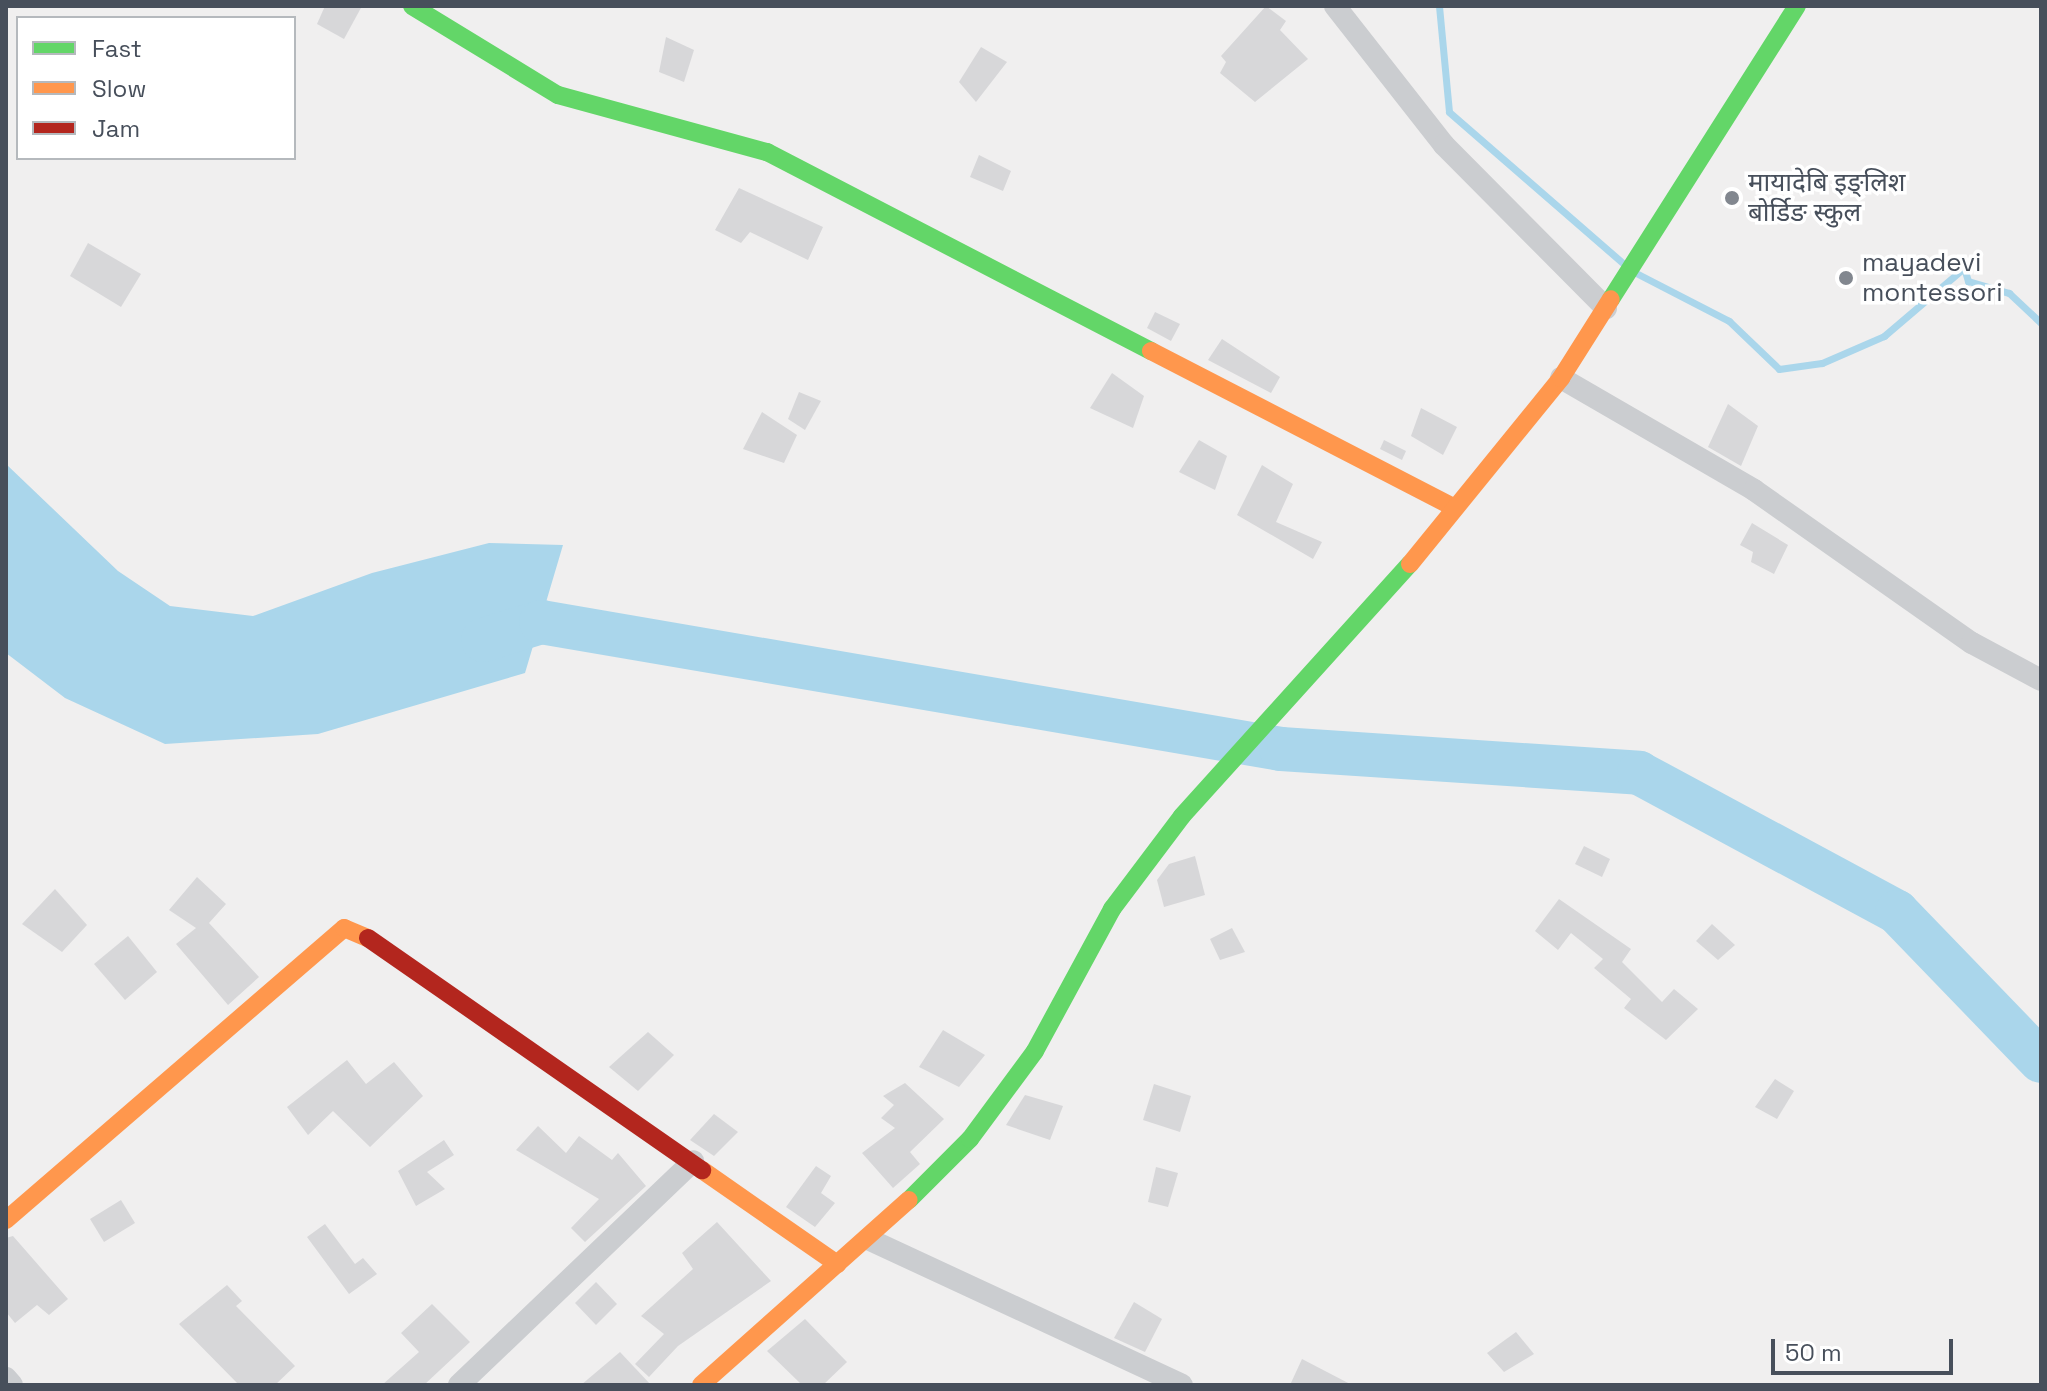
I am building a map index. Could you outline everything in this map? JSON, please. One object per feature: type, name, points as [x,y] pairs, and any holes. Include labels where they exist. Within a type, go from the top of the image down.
[{"type":"street","points":[[412,6],[558,95],[767,152],[1453,507]]},
{"type":"street","points":[[1335,6],[1444,145],[1606,308]]},
{"type":"street","points":[[701,1385],[868,1239],[980,1126],[1035,1051],[1112,909],[1199,795],[1376,606],[1453,507],[1561,378],[1797,6]]},
{"type":"street","points":[[1561,378],[1754,490],[1972,643],[2041,680]]},
{"type":"street","points":[[6,1220],[344,928],[364,935],[837,1264]]},
{"type":"street","points":[[459,1385],[693,1161]]},
{"type":"street","points":[[868,1239],[1182,1385]]},
{"type":"street","points":[[6,1378],[12,1385]]},
{"type":"water","points":[[6,464],[118,571],[170,606],[253,616],[372,573],[489,543],[563,545],[525,673],[318,734],[165,744],[65,698],[6,653]]},
{"type":"building","points":[[325,6],[362,6],[344,39],[317,24]]},
{"type":"building","points":[[1266,6],[1286,21],[1280,30],[1308,59],[1255,102],[1220,73],[1226,62],[1221,56]]},
{"type":"building","points":[[666,37],[694,50],[684,82],[659,72]]},
{"type":"building","points":[[981,47],[1007,62],[976,102],[959,82]]},
{"type":"building","points":[[979,155],[1011,171],[1003,191],[970,177]]},
{"type":"building","points":[[739,188],[823,227],[808,260],[750,232],[741,243],[715,230]]},
{"type":"building","points":[[88,243],[141,274],[121,307],[70,276]]},
{"type":"building","points":[[1155,312],[1180,324],[1171,341],[1147,328]]},
{"type":"building","points":[[1222,339],[1280,377],[1271,393],[1208,360]]},
{"type":"building","points":[[1112,373],[1144,396],[1133,428],[1090,408]]},
{"type":"building","points":[[799,392],[821,401],[805,430],[788,419]]},
{"type":"building","points":[[1728,404],[1758,426],[1741,466],[1708,447]]},
{"type":"building","points":[[1421,408],[1457,427],[1443,455],[1411,436]]},
{"type":"building","points":[[762,412],[797,435],[784,463],[743,449]]},
{"type":"building","points":[[1199,440],[1227,456],[1215,490],[1179,472]]},
{"type":"building","points":[[1384,440],[1406,451],[1402,460],[1380,449]]},
{"type":"building","points":[[1262,465],[1293,484],[1276,522],[1322,542],[1313,559],[1237,515]]},
{"type":"building","points":[[1752,523],[1788,545],[1774,574],[1751,562],[1753,552],[1740,545]]},
{"type":"building","points":[[1584,846],[1610,859],[1602,877],[1575,864]]},
{"type":"building","points":[[1195,856],[1205,895],[1164,907],[1157,880],[1169,864]]},
{"type":"building","points":[[197,877],[226,904],[209,923],[259,977],[228,1005],[176,944],[196,928],[169,910]]},
{"type":"building","points":[[55,889],[87,925],[62,952],[22,924]]},
{"type":"building","points":[[1559,899],[1631,949],[1622,962],[1662,1002],[1674,989],[1698,1009],[1666,1040],[1624,1008],[1631,999],[1594,968],[1603,959],[1571,933],[1558,950],[1535,931]]},
{"type":"building","points":[[1712,924],[1735,945],[1718,960],[1696,941]]},
{"type":"building","points":[[1232,928],[1245,952],[1220,960],[1210,939]]},
{"type":"building","points":[[128,936],[157,972],[125,1000],[94,964]]},
{"type":"building","points":[[943,1030],[985,1055],[959,1087],[919,1067]]},
{"type":"building","points":[[648,1032],[674,1055],[638,1091],[609,1067]]},
{"type":"building","points":[[347,1060],[366,1084],[394,1062],[423,1096],[370,1147],[333,1111],[308,1135],[287,1107]]},
{"type":"building","points":[[1775,1079],[1794,1091],[1777,1119],[1755,1107]]},
{"type":"building","points":[[905,1083],[944,1119],[910,1152],[920,1164],[893,1188],[862,1153],[895,1128],[881,1118],[894,1105],[883,1096]]},
{"type":"building","points":[[1154,1084],[1191,1096],[1180,1132],[1143,1120]]},
{"type":"building","points":[[1025,1095],[1063,1106],[1050,1140],[1006,1125]]},
{"type":"building","points":[[714,1114],[738,1132],[714,1156],[690,1140]]},
{"type":"building","points":[[538,1126],[566,1153],[579,1136],[612,1160],[618,1153],[646,1186],[585,1242],[571,1228],[599,1199],[516,1150]]},
{"type":"building","points":[[444,1140],[454,1155],[427,1172],[445,1189],[416,1206],[398,1171]]},
{"type":"building","points":[[816,1166],[831,1176],[821,1193],[835,1203],[815,1227],[786,1207]]},
{"type":"building","points":[[1156,1167],[1178,1173],[1168,1207],[1148,1202]]},
{"type":"building","points":[[121,1200],[135,1223],[104,1242],[90,1219]]},
{"type":"building","points":[[717,1222],[771,1281],[678,1346],[649,1377],[635,1364],[664,1334],[641,1316],[693,1269],[682,1253]]},
{"type":"building","points":[[325,1224],[355,1264],[363,1258],[377,1274],[349,1294],[307,1237]]},
{"type":"building","points":[[13,1236],[68,1299],[49,1315],[37,1305],[15,1323],[6,1312],[6,1238]]},
{"type":"building","points":[[596,1282],[617,1304],[596,1325],[575,1303]]},
{"type":"building","points":[[227,1285],[242,1301],[236,1306],[295,1366],[275,1385],[239,1385],[179,1324]]},
{"type":"building","points":[[1134,1302],[1162,1319],[1145,1352],[1114,1338]]},
{"type":"building","points":[[432,1304],[470,1342],[424,1385],[382,1385],[419,1352],[401,1333]]},
{"type":"building","points":[[805,1319],[847,1362],[823,1385],[802,1385],[767,1351]]},
{"type":"building","points":[[1516,1332],[1534,1354],[1504,1372],[1487,1353]]},
{"type":"building","points":[[620,1352],[651,1385],[581,1385]]},
{"type":"building","points":[[1302,1359],[1352,1385],[1290,1385]]},
{"type":"waterway","points":[[1439,6],[1449,112],[1626,266]]},
{"type":"waterway","points":[[1636,273],[1729,321],[1779,369],[1822,363],[1884,336],[1964,268],[1968,281],[2009,293],[2041,323]]},
{"type":"waterway","points":[[483,640],[541,622],[1281,749],[1639,773],[1897,912],[2041,1061]]},
{"type":"traffic: fast","points":[[412,6],[558,95],[767,152],[1151,351]]},
{"type":"traffic: fast","points":[[1611,299],[1797,6]]},
{"type":"traffic: fast","points":[[909,1200],[970,1139],[1035,1051],[1112,909],[1182,816],[1410,564]]},
{"type":"traffic: slow","points":[[1410,564],[1561,378],[1611,299]]},
{"type":"traffic: slow","points":[[1151,351],[1453,507]]},
{"type":"traffic: slow","points":[[6,1220],[344,928],[368,938]]},
{"type":"traffic: slow","points":[[702,1170],[837,1264]]},
{"type":"traffic: slow","points":[[701,1385],[909,1200]]},
{"type":"traffic: jam","points":[[368,938],[702,1170]]},
{"type":"place","name":"मायादेबि इङ्लिश बोर्डिङ स्कुल","points":[[1732,198]]},
{"type":"place","name":"mayadevi montessori","points":[[1846,278]]}]
